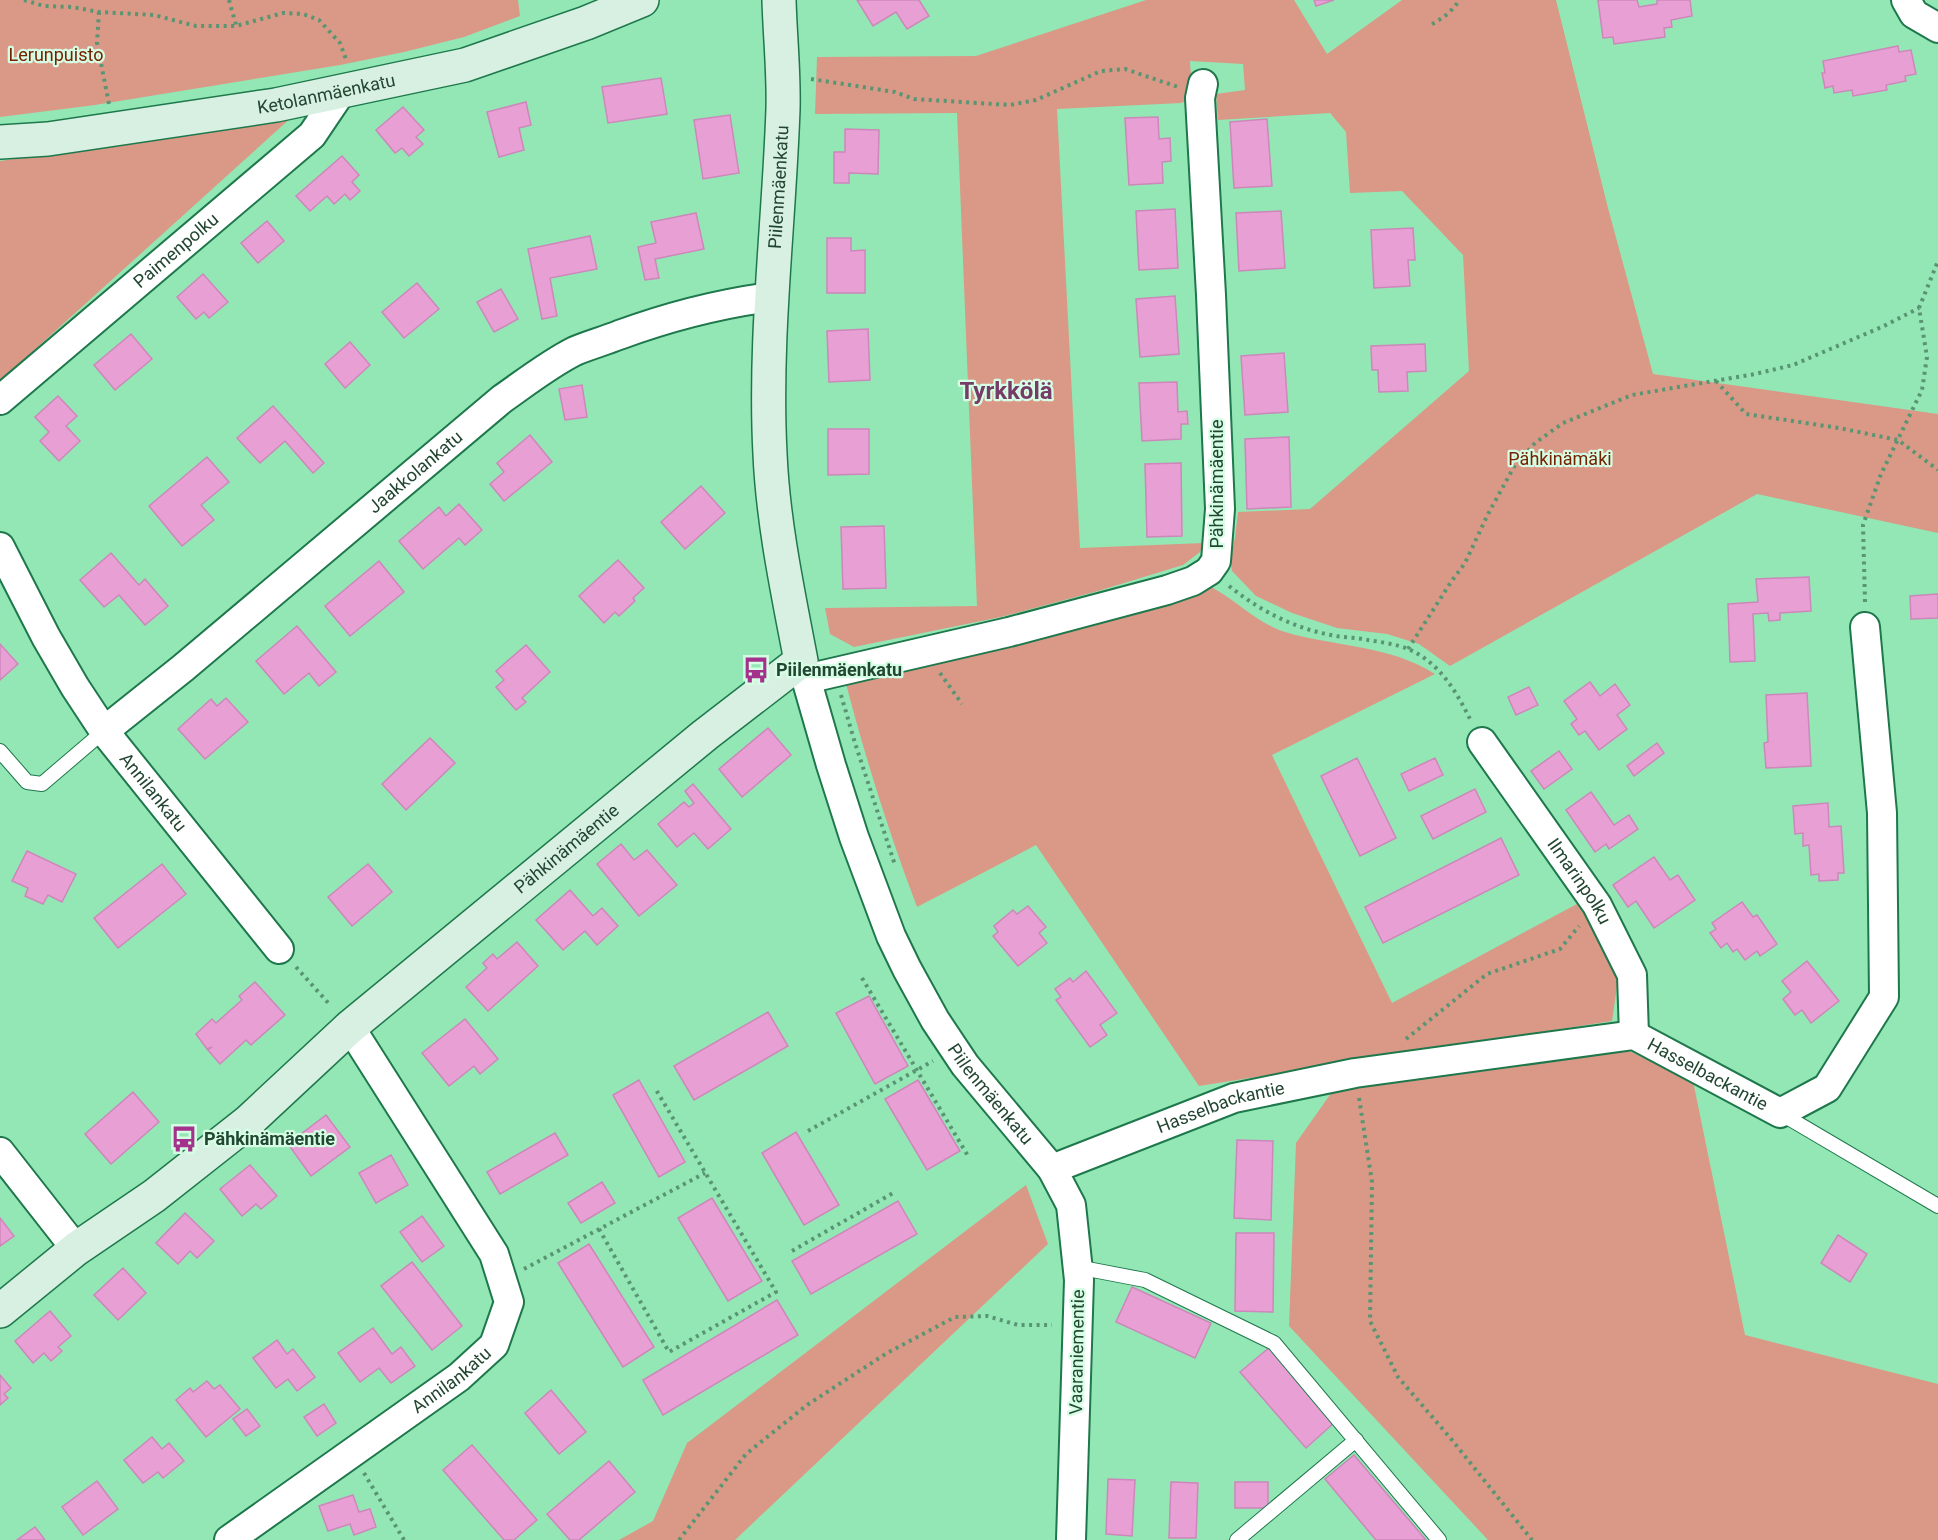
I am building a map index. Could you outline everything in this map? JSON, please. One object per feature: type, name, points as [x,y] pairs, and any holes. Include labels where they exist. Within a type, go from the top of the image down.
[{"type":"street","name":"Ketolanmäenkatu","points":[[0,142],[48,139],[276,105],[346,82],[465,65],[586,23],[642,0]]},
{"type":"street","name":"Piilenmäenkatu","points":[[779,0],[783,107],[771,297],[768,387],[770,456],[775,509],[803,670],[854,837],[887,926],[907,969],[935,1020],[965,1065],[1052,1169]]},
{"type":"street","points":[[1906,0],[1914,14],[1938,28]]},
{"type":"street","name":"Paimenpolku","points":[[0,400],[312,135],[346,82]]},
{"type":"street","name":"Pähkinämäentie","points":[[0,1311],[76,1249],[154,1196],[248,1122],[344,1021],[705,735],[803,670],[835,672],[1009,632],[1167,590],[1193,581],[1209,571],[1216,561],[1220,509],[1202,91]]},
{"type":"street","name":"Jaakkolankatu","points":[[104,731],[183,668],[502,399],[536,375],[576,351],[636,329],[702,309],[771,297]]},
{"type":"street","name":"Annilankatu","points":[[0,547],[52,647],[104,731],[279,949]]},
{"type":"street","name":"Hasselbackantie","points":[[1052,1169],[1234,1098],[1355,1073],[1634,1035],[1780,1113],[1827,1088],[1884,997],[1882,813],[1865,627]]},
{"type":"street","name":"Ilmarinpolku","points":[[1482,742],[1597,905],[1632,975],[1634,1035]]},
{"type":"street","name":"Annilankatu","points":[[229,1540],[459,1377],[494,1345],[509,1302],[494,1254],[344,1021]]},
{"type":"street","points":[[0,1152],[76,1249]]},
{"type":"street","name":"Vaaraniementie","points":[[1052,1169],[1071,1205],[1077,1267],[1078,1326],[1071,1540]]},
{"type":"lane","points":[[0,751],[27,782],[42,784],[104,731]]},
{"type":"lane","points":[[1780,1113],[1938,1206]]},
{"type":"lane","points":[[1077,1267],[1145,1280],[1274,1342],[1439,1540]]},
{"type":"lane","points":[[1238,1540],[1356,1440]]},
{"type":"path","points":[[24,0],[44,6],[154,15],[196,26],[236,26],[283,13],[303,14],[319,20],[340,43],[346,82]]},
{"type":"path","points":[[229,0],[236,26]]},
{"type":"path","points":[[1432,24],[1459,0]]},
{"type":"path","points":[[99,12],[97,43],[110,111]]},
{"type":"path","points":[[807,78],[895,92],[914,99],[1010,105],[1036,100],[1101,71],[1125,69],[1176,86],[1202,91]]},
{"type":"path","points":[[1865,627],[1863,525],[1881,474],[1922,390],[1927,357],[1918,308],[1938,261]]},
{"type":"path","points":[[1408,649],[1450,582],[1465,563],[1515,465],[1535,442],[1563,423],[1632,395],[1755,374],[1793,364],[1884,326],[1918,308]]},
{"type":"path","points":[[1715,380],[1746,414],[1839,428],[1898,440],[1938,470]]},
{"type":"path","points":[[1209,571],[1252,605],[1291,624],[1330,635],[1408,649],[1438,669],[1458,695],[1482,742]]},
{"type":"path","points":[[926,652],[962,704]]},
{"type":"path","points":[[835,672],[855,743],[896,868]]},
{"type":"path","points":[[1394,1068],[1406,1038],[1487,974],[1560,948],[1597,905]]},
{"type":"path","points":[[279,949],[344,1021]]},
{"type":"path","points":[[862,978],[968,1156]]},
{"type":"path","points":[[808,1131],[955,1049]]},
{"type":"path","points":[[1355,1073],[1372,1182],[1370,1321],[1398,1377],[1532,1540]]},
{"type":"path","points":[[599,1229],[669,1352],[776,1292],[655,1088]]},
{"type":"path","points":[[502,1281],[705,1173]]},
{"type":"path","points":[[792,1251],[893,1193]]},
{"type":"path","points":[[679,1540],[746,1454],[807,1405],[887,1353],[918,1336],[955,1317],[987,1316],[1018,1325],[1078,1326]]},
{"type":"path","points":[[352,1452],[404,1540]]},
{"type":"green space","name":"Lerunpuisto","points":[[0,0],[518,0],[520,16],[464,37],[340,65],[95,105],[0,117]]},
{"type":"green space","name":"Pähkinämäki","points":[[1146,0],[1294,0],[1327,54],[1402,0],[1556,0],[1608,208],[1653,374],[1938,414],[1938,533],[1757,494],[1450,666],[1419,644],[1387,634],[1337,628],[1292,613],[1256,596],[1232,571],[1230,559],[1238,512],[1310,509],[1469,371],[1463,255],[1402,191],[1350,193],[1346,132],[1330,113],[1218,120],[1216,94],[1245,90],[1243,64],[1190,61],[1191,91],[1186,100],[1181,103],[1057,109],[1080,548],[1204,543],[1200,552],[1183,565],[1001,617],[854,647],[830,634],[825,608],[977,606],[957,113],[815,114],[817,57],[976,56]]},
{"type":"green space","points":[[293,116],[0,381],[0,161]]},
{"type":"green space","points":[[1211,587],[1256,618],[1285,632],[1400,657],[1435,674],[1272,755],[1392,1003],[1577,904],[1620,966],[1612,1021],[1199,1086],[1036,845],[917,907],[878,795],[845,680]]},
{"type":"green space","points":[[1629,1051],[1693,1081],[1745,1335],[1938,1384],[1938,1540],[1488,1540],[1289,1326],[1296,1143],[1334,1089]]},
{"type":"green space","points":[[1026,1185],[1048,1244],[735,1540],[619,1540],[653,1521],[687,1443]]},
{"type":"building","points":[[857,0],[919,0],[929,16],[907,29],[896,12],[873,26]]},
{"type":"building","points":[[1314,0],[1334,0],[1316,6]]},
{"type":"building","points":[[1598,0],[1637,0],[1639,7],[1657,4],[1657,0],[1690,0],[1692,16],[1671,20],[1672,27],[1664,28],[1665,37],[1614,44],[1613,37],[1603,38]]},
{"type":"building","points":[[1898,46],[1899,52],[1911,50],[1916,74],[1905,76],[1906,81],[1886,85],[1887,90],[1853,96],[1852,90],[1834,93],[1833,86],[1825,88],[1822,73],[1825,73],[1823,61]]},
{"type":"building","points":[[661,78],[667,114],[608,123],[602,87]]},
{"type":"building","points":[[526,102],[531,125],[519,128],[524,150],[499,157],[487,112]]},
{"type":"building","points":[[403,107],[424,130],[416,137],[423,144],[409,156],[402,148],[395,153],[376,130]]},
{"type":"building","points":[[730,115],[739,173],[703,179],[694,120]]},
{"type":"building","points":[[1158,117],[1159,139],[1170,138],[1171,161],[1162,162],[1163,183],[1129,185],[1125,118]]},
{"type":"building","points":[[1267,119],[1272,186],[1234,188],[1230,122]]},
{"type":"building","points":[[845,129],[879,130],[878,174],[849,173],[849,183],[834,183],[834,152],[845,152]]},
{"type":"building","points":[[342,156],[359,175],[352,182],[360,191],[350,200],[345,194],[334,204],[327,196],[310,211],[296,196]]},
{"type":"building","points":[[1175,209],[1178,268],[1139,270],[1136,211]]},
{"type":"building","points":[[1281,211],[1285,268],[1239,271],[1236,213]]},
{"type":"building","points":[[696,213],[704,249],[655,259],[659,278],[645,280],[638,247],[656,243],[651,222]]},
{"type":"building","points":[[267,221],[284,241],[258,263],[241,243]]},
{"type":"building","points":[[1413,228],[1415,260],[1408,260],[1410,286],[1374,288],[1371,230]]},
{"type":"building","points":[[590,236],[597,269],[550,278],[557,316],[542,319],[528,249]]},
{"type":"building","points":[[827,238],[851,238],[851,251],[865,250],[865,293],[827,293]]},
{"type":"building","points":[[203,274],[228,302],[209,318],[204,312],[196,319],[177,297]]},
{"type":"building","points":[[417,283],[439,309],[404,338],[382,312]]},
{"type":"building","points":[[501,289],[518,319],[494,332],[477,302]]},
{"type":"building","points":[[1175,296],[1179,354],[1140,357],[1136,299]]},
{"type":"building","points":[[868,329],[870,380],[829,382],[827,331]]},
{"type":"building","points":[[131,334],[152,359],[115,390],[94,365]]},
{"type":"building","points":[[350,342],[370,365],[345,388],[325,364]]},
{"type":"building","points":[[1425,344],[1426,371],[1407,372],[1408,391],[1379,392],[1378,370],[1372,370],[1371,346]]},
{"type":"building","points":[[1284,353],[1288,412],[1245,415],[1241,356]]},
{"type":"building","points":[[1177,382],[1178,412],[1187,411],[1188,424],[1181,424],[1181,439],[1142,441],[1139,383]]},
{"type":"building","points":[[582,385],[587,417],[565,420],[559,389]]},
{"type":"building","points":[[58,396],[77,416],[66,426],[80,441],[59,461],[40,441],[49,432],[35,417]]},
{"type":"building","points":[[273,406],[324,463],[313,473],[285,441],[260,463],[237,438]]},
{"type":"building","points":[[828,429],[869,429],[869,474],[828,475]]},
{"type":"building","points":[[530,435],[552,462],[504,501],[490,484],[504,472],[497,463]]},
{"type":"building","points":[[1289,437],[1291,507],[1247,509],[1245,439]]},
{"type":"building","points":[[207,457],[229,482],[201,505],[214,520],[182,546],[149,506]]},
{"type":"building","points":[[1181,463],[1182,536],[1147,537],[1145,464]]},
{"type":"building","points":[[701,486],[725,513],[685,549],[661,522]]},
{"type":"building","points":[[459,504],[482,530],[465,545],[459,538],[423,569],[399,541],[439,507],[446,516]]},
{"type":"building","points":[[884,526],[886,588],[843,589],[841,527]]},
{"type":"building","points":[[111,553],[139,585],[145,579],[168,606],[145,625],[119,595],[104,607],[80,580]]},
{"type":"building","points":[[618,560],[644,588],[633,598],[635,601],[619,616],[615,612],[604,623],[579,596]]},
{"type":"building","points":[[379,561],[404,592],[350,636],[325,606]]},
{"type":"building","points":[[1809,577],[1811,611],[1780,613],[1780,620],[1769,621],[1768,613],[1753,614],[1755,661],[1730,662],[1728,604],[1758,602],[1756,579]]},
{"type":"building","points":[[1938,594],[1938,618],[1911,619],[1910,596]]},
{"type":"building","points":[[297,626],[336,672],[319,686],[309,673],[284,694],[256,661]]},
{"type":"building","points":[[0,644],[18,664],[0,680]]},
{"type":"building","points":[[526,645],[550,672],[522,698],[526,702],[516,710],[496,687],[504,680],[496,671]]},
{"type":"building","points":[[1590,682],[1600,696],[1615,684],[1630,705],[1617,715],[1627,729],[1599,750],[1585,731],[1579,735],[1571,724],[1577,719],[1564,701]]},
{"type":"building","points":[[1529,687],[1538,705],[1516,715],[1508,697]]},
{"type":"building","points":[[1807,693],[1811,766],[1766,768],[1764,743],[1768,742],[1766,695]]},
{"type":"building","points":[[226,698],[248,722],[205,759],[178,729],[211,699],[217,706]]},
{"type":"building","points":[[768,728],[791,755],[742,797],[719,769]]},
{"type":"building","points":[[430,738],[455,763],[406,810],[382,784]]},
{"type":"building","points":[[1657,743],[1664,753],[1634,776],[1627,766]]},
{"type":"building","points":[[1559,751],[1572,769],[1544,789],[1531,771]]},
{"type":"building","points":[[1357,758],[1396,838],[1360,856],[1321,776]]},
{"type":"building","points":[[1435,758],[1443,775],[1409,791],[1401,774]]},
{"type":"building","points":[[693,784],[731,829],[708,849],[694,833],[677,847],[658,824],[684,802],[689,807],[694,803],[685,791]]},
{"type":"building","points":[[1475,789],[1486,812],[1433,839],[1421,816]]},
{"type":"building","points":[[1591,792],[1614,825],[1629,815],[1638,829],[1609,849],[1606,844],[1595,852],[1566,810]]},
{"type":"building","points":[[1828,803],[1829,827],[1841,826],[1844,873],[1838,873],[1838,880],[1819,881],[1819,874],[1811,875],[1809,845],[1803,846],[1803,833],[1795,834],[1793,806]]},
{"type":"building","points":[[1501,838],[1519,875],[1383,943],[1365,907]]},
{"type":"building","points":[[621,844],[634,860],[647,850],[677,885],[639,916],[597,864]]},
{"type":"building","points":[[27,851],[76,874],[62,902],[48,895],[43,904],[25,896],[28,888],[12,881]]},
{"type":"building","points":[[1654,857],[1670,880],[1678,875],[1695,900],[1654,928],[1636,901],[1628,907],[1613,885]]},
{"type":"building","points":[[162,864],[186,894],[118,948],[94,918]]},
{"type":"building","points":[[368,864],[392,892],[352,926],[328,897]]},
{"type":"building","points":[[570,890],[593,916],[602,908],[618,926],[597,945],[585,931],[563,950],[536,920]]},
{"type":"building","points":[[1742,902],[1753,917],[1757,915],[1777,944],[1760,956],[1757,951],[1745,960],[1737,949],[1733,952],[1727,943],[1721,948],[1710,933],[1716,929],[1712,923]]},
{"type":"building","points":[[1028,906],[1046,927],[1039,933],[1047,943],[1018,966],[993,936],[998,932],[994,926],[1013,910],[1017,914]]},
{"type":"building","points":[[517,942],[538,966],[488,1011],[466,987],[487,968],[483,963],[493,954],[497,959]]},
{"type":"building","points":[[1807,961],[1839,1001],[1811,1023],[1802,1010],[1795,1015],[1783,999],[1791,992],[1782,981]]},
{"type":"building","points":[[1086,971],[1117,1013],[1100,1025],[1107,1035],[1090,1047],[1056,1000],[1061,997],[1055,989],[1070,978],[1073,982]]},
{"type":"building","points":[[255,982],[285,1015],[251,1045],[246,1040],[220,1064],[208,1050],[212,1047],[207,1049],[196,1034],[212,1019],[216,1023],[242,1000],[239,996]]},
{"type":"building","points":[[869,996],[908,1066],[875,1084],[836,1013]]},
{"type":"building","points":[[768,1012],[788,1046],[694,1100],[674,1066]]},
{"type":"building","points":[[465,1019],[498,1059],[480,1074],[474,1066],[449,1086],[422,1053]]},
{"type":"building","points":[[639,1080],[685,1162],[659,1177],[613,1095]]},
{"type":"building","points":[[918,1080],[960,1151],[927,1170],[885,1099]]},
{"type":"building","points":[[133,1092],[159,1122],[111,1164],[85,1134]]},
{"type":"building","points":[[326,1115],[350,1147],[311,1176],[288,1144]]},
{"type":"building","points":[[796,1132],[839,1205],[804,1225],[762,1153]]},
{"type":"building","points":[[555,1133],[568,1155],[500,1194],[487,1172]]},
{"type":"building","points":[[1237,1140],[1273,1141],[1271,1220],[1234,1218]]},
{"type":"building","points":[[391,1155],[408,1185],[376,1203],[359,1173]]},
{"type":"building","points":[[250,1165],[277,1196],[261,1209],[256,1204],[242,1216],[220,1189]]},
{"type":"building","points":[[602,1182],[615,1203],[581,1223],[568,1203]]},
{"type":"building","points":[[712,1198],[762,1281],[728,1301],[678,1218]]},
{"type":"building","points":[[898,1201],[917,1234],[811,1294],[792,1261]]},
{"type":"building","points":[[185,1213],[214,1241],[197,1258],[190,1251],[178,1264],[156,1243]]},
{"type":"building","points":[[422,1216],[444,1246],[422,1262],[400,1232]]},
{"type":"building","points":[[0,1218],[14,1236],[0,1246]]},
{"type":"building","points":[[1236,1233],[1274,1233],[1273,1312],[1235,1311]]},
{"type":"building","points":[[1838,1235],[1867,1254],[1850,1282],[1821,1263]]},
{"type":"building","points":[[589,1244],[654,1347],[623,1367],[558,1263]]},
{"type":"building","points":[[412,1262],[462,1326],[432,1350],[381,1286]]},
{"type":"building","points":[[123,1268],[146,1293],[118,1320],[94,1295]]},
{"type":"building","points":[[1132,1287],[1211,1323],[1195,1358],[1116,1322]]},
{"type":"building","points":[[777,1300],[798,1335],[663,1415],[643,1380]]},
{"type":"building","points":[[50,1311],[71,1336],[58,1347],[62,1351],[51,1361],[44,1353],[33,1363],[15,1341]]},
{"type":"building","points":[[373,1328],[392,1354],[401,1347],[415,1366],[391,1383],[379,1368],[360,1382],[338,1353]]},
{"type":"building","points":[[277,1340],[287,1354],[293,1349],[315,1377],[297,1391],[288,1379],[276,1388],[253,1358]]},
{"type":"building","points":[[1270,1347],[1335,1422],[1306,1448],[1240,1372]]},
{"type":"building","points":[[0,1375],[11,1388],[4,1394],[8,1398],[0,1405]]},
{"type":"building","points":[[207,1381],[214,1389],[220,1385],[240,1409],[206,1437],[176,1400],[190,1388],[193,1392]]},
{"type":"building","points":[[551,1390],[586,1432],[559,1454],[525,1413]]},
{"type":"building","points":[[324,1404],[336,1423],[317,1436],[304,1417]]},
{"type":"building","points":[[247,1409],[260,1426],[246,1436],[233,1419]]},
{"type":"building","points":[[152,1437],[162,1449],[169,1443],[184,1461],[163,1478],[158,1472],[143,1483],[124,1460]]},
{"type":"building","points":[[472,1445],[537,1520],[514,1540],[504,1540],[443,1470]]},
{"type":"building","points":[[1354,1455],[1426,1540],[1376,1540],[1325,1479]]},
{"type":"building","points":[[609,1461],[635,1492],[579,1540],[570,1540],[547,1514]]},
{"type":"building","points":[[1108,1479],[1135,1480],[1132,1536],[1106,1534]]},
{"type":"building","points":[[97,1481],[118,1509],[83,1535],[62,1507]]},
{"type":"building","points":[[1171,1482],[1198,1483],[1196,1538],[1169,1538]]},
{"type":"building","points":[[1235,1482],[1268,1482],[1268,1508],[1235,1508]]},
{"type":"building","points":[[353,1495],[359,1512],[370,1509],[376,1527],[354,1535],[350,1524],[328,1531],[319,1506]]},
{"type":"building","points":[[35,1527],[45,1540],[17,1540]]},
{"type":"place","name":"Piilenmäenkatu","points":[[756,670]]},
{"type":"place","name":"Pähkinämäentie","points":[[184,1139]]},
{"type":"district","name":"Tyrkkölä","points":[[1006,391]]}]
